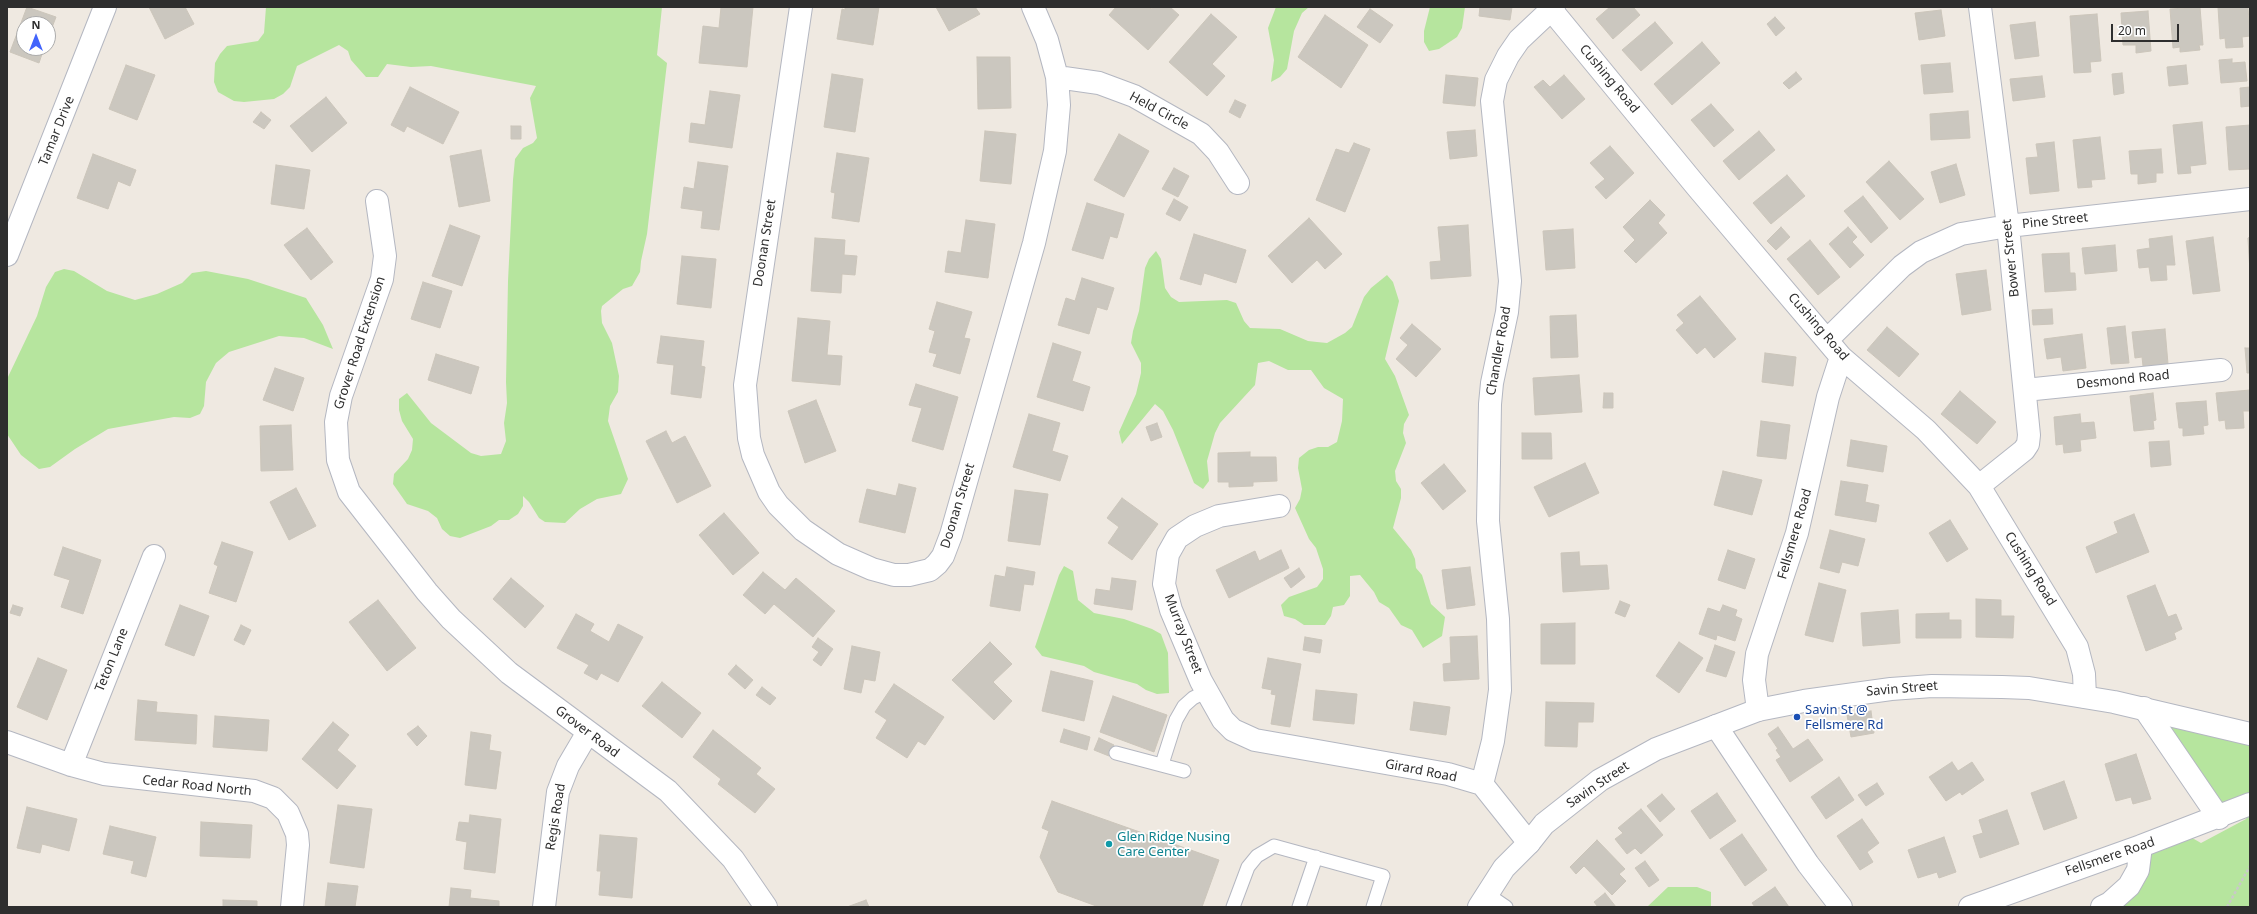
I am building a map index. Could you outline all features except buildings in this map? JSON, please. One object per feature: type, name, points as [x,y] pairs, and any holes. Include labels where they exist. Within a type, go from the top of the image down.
[{"type":"street","name":"Tamar Drive","points":[[10,241],[105,7]]},
{"type":"street","name":"Doonan Street","points":[[800,7],[745,385],[749,438],[753,455],[762,478],[774,499],[790,518],[820,543],[838,554],[872,569],[894,575],[920,574],[930,570],[943,556],[951,535],[1034,243],[1057,134],[1059,105],[1057,77],[1047,40],[1033,7]]},
{"type":"street","name":"Bower Street","points":[[1979,486],[2028,444],[2028,420],[2008,226],[1980,7]]},
{"type":"street","name":"Cushing Road","points":[[1551,8],[1697,187],[1841,357],[1926,430],[1979,486],[2078,647],[2083,667],[2085,697]]},
{"type":"street","name":"Chandler Road","points":[[1482,784],[1493,741],[1500,690],[1498,619],[1488,521],[1490,404],[1492,383],[1507,312],[1510,281],[1492,101],[1496,80],[1508,56],[1519,40],[1551,8]]},
{"type":"street","name":"Held Circle","points":[[1057,77],[1099,83],[1134,96],[1201,134],[1218,152],[1238,183]]},
{"type":"street","name":"Pine Street","points":[[1827,340],[1902,266],[1921,252],[1961,234],[2008,226],[2250,199]]},
{"type":"street","name":"Grover Road Extension","points":[[377,201],[384,244],[383,274],[376,300],[338,409],[336,447],[341,473],[349,492],[402,560]]},
{"type":"street","name":"Fellsmere Road","points":[[1758,710],[1754,680],[1756,654],[1797,533],[1828,397],[1841,357]]},
{"type":"street","name":"Desmond Road","points":[[2025,390],[2221,370]]},
{"type":"street","name":"Murray Street","points":[[1279,506],[1219,516],[1195,526],[1177,538],[1168,554],[1164,573],[1166,595],[1177,625],[1219,714],[1233,730],[1255,740],[1284,747]]},
{"type":"street","name":"Teton Lane","points":[[71,765],[154,556]]},
{"type":"street","name":"Grover Road","points":[[402,560],[451,619],[509,673],[668,791],[686,808],[733,859],[766,907]]},
{"type":"street","name":"Savin Street","points":[[1483,900],[1504,868],[1529,843],[1544,824],[1612,773],[1656,749],[1758,710],[1849,694],[1932,686],[1971,685],[2028,688],[2085,697],[2144,708],[2250,734]]},
{"type":"street","points":[[2144,708],[2219,818]]},
{"type":"street","points":[[1716,726],[1808,864],[1841,907]]},
{"type":"street","name":"Regis Road","points":[[544,907],[558,792],[568,766],[588,732]]},
{"type":"street","name":"Cedar Road North","points":[[7,742],[71,765],[122,777],[254,791],[273,798],[288,813],[297,834],[298,845],[292,907]]},
{"type":"street","name":"Girard Road","points":[[1284,747],[1448,774],[1482,784]]},
{"type":"street","points":[[1482,784],[1529,843]]},
{"type":"street","name":"Fellsmere Road","points":[[1970,907],[2219,818],[2250,804]]},
{"type":"street","points":[[2102,907],[2110,903],[2129,886],[2138,870],[2141,846]]},
{"type":"lane","points":[[1162,764],[1176,720],[1184,706],[1192,698],[1207,691]]},
{"type":"lane","points":[[1116,753],[1184,771]]},
{"type":"lane","points":[[1233,907],[1248,867],[1256,856],[1274,846],[1383,876],[1373,907]]},
{"type":"lane","points":[[1299,907],[1316,857]]},
{"type":"lane","points":[[1483,900],[1506,907]]},
{"type":"path","points":[[2227,907],[2250,866]]},
{"type":"green space","points":[[266,7],[662,7],[657,55],[667,63],[647,234],[640,272],[632,286],[623,289],[602,306],[601,311],[602,323],[612,343],[619,376],[618,392],[610,406],[608,421],[628,479],[621,494],[597,499],[580,509],[565,523],[545,522],[539,518],[529,502],[523,496],[523,506],[518,514],[509,520],[499,520],[491,526],[460,538],[450,536],[442,529],[437,518],[428,511],[407,504],[393,484],[394,474],[408,459],[412,450],[413,439],[402,421],[399,410],[399,399],[407,393],[431,423],[471,453],[481,456],[501,454],[506,441],[504,423],[507,403],[508,281],[513,180],[515,159],[523,148],[533,143],[537,138],[530,98],[536,86],[431,66],[411,67],[387,64],[378,77],[366,77],[351,60],[348,51],[339,45],[297,66],[290,87],[283,94],[274,99],[244,102],[234,101],[218,92],[214,82],[215,63],[227,46],[258,41],[264,33]]},
{"type":"green space","points":[[1276,7],[1309,7],[1302,13],[1294,31],[1287,69],[1280,77],[1271,82],[1274,60],[1268,28]]},
{"type":"green space","points":[[1430,7],[1465,7],[1462,28],[1457,37],[1439,49],[1429,51],[1424,42],[1424,31]]},
{"type":"green space","points":[[1156,251],[1161,259],[1165,288],[1171,297],[1179,302],[1227,300],[1236,303],[1244,321],[1250,328],[1280,329],[1308,341],[1327,343],[1345,333],[1352,327],[1364,297],[1371,288],[1387,275],[1393,282],[1399,301],[1385,359],[1395,376],[1409,415],[1404,424],[1403,433],[1406,443],[1395,471],[1396,481],[1401,489],[1401,498],[1393,528],[1411,550],[1415,559],[1416,568],[1422,575],[1431,604],[1445,617],[1442,636],[1423,648],[1412,630],[1401,625],[1389,608],[1379,602],[1374,592],[1360,575],[1350,576],[1350,596],[1344,605],[1333,607],[1331,616],[1325,625],[1304,625],[1295,619],[1284,616],[1281,605],[1289,597],[1317,587],[1323,579],[1323,569],[1316,548],[1309,539],[1295,508],[1300,499],[1302,489],[1298,468],[1299,458],[1309,450],[1318,447],[1328,447],[1337,442],[1342,421],[1343,399],[1324,388],[1311,370],[1288,370],[1269,361],[1258,363],[1255,385],[1220,423],[1215,433],[1207,461],[1209,481],[1203,489],[1194,483],[1173,430],[1163,411],[1155,404],[1122,444],[1119,432],[1136,394],[1141,373],[1141,363],[1131,343],[1133,331],[1139,311],[1145,268],[1149,259]]},
{"type":"green space","points":[[64,269],[74,271],[107,291],[135,300],[157,294],[182,283],[192,273],[206,271],[248,279],[306,298],[323,325],[333,349],[304,338],[279,336],[229,352],[216,363],[206,382],[204,406],[200,414],[190,418],[174,417],[108,429],[75,449],[50,467],[39,469],[21,455],[7,434],[7,379],[37,316],[46,287],[55,272]]},
{"type":"green space","points":[[1064,566],[1073,571],[1078,600],[1094,613],[1124,619],[1152,629],[1161,634],[1168,653],[1169,693],[1157,694],[1146,690],[1137,684],[1094,672],[1084,666],[1042,656],[1035,647],[1059,575]]},
{"type":"green space","points":[[2144,708],[2250,734],[2250,804],[2219,818]]},
{"type":"green space","points":[[2250,810],[2250,907],[2121,907],[2144,855],[2180,831],[2201,843],[2246,819]]},
{"type":"green space","points":[[1668,887],[1697,887],[1711,892],[1711,907],[1647,907]]},
{"type":"place","name":"Savin St @ Fellsmere Rd","points":[[1797,717]]},
{"type":"place","name":"Glen Ridge Nusing Care Center","points":[[1109,844]]}]
